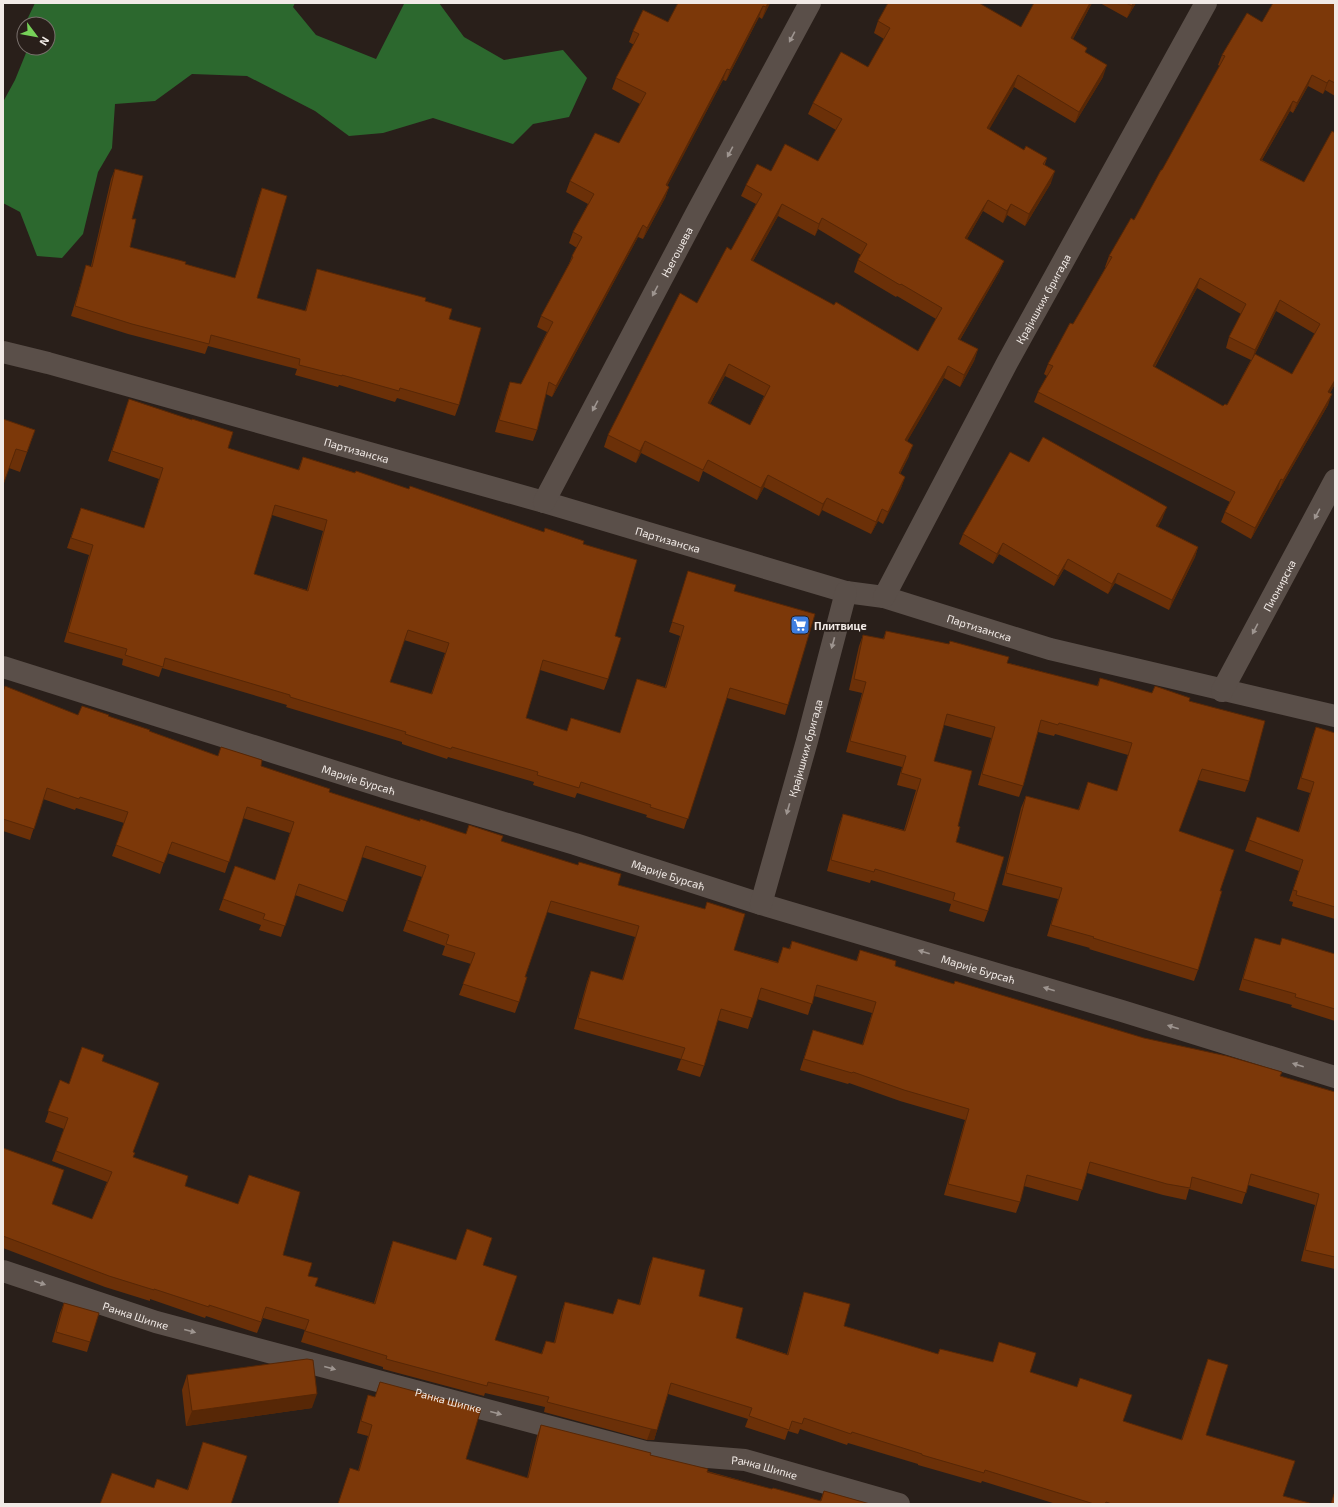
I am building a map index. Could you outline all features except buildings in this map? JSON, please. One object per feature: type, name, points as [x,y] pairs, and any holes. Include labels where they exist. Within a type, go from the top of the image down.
[{"type":"street","name":"Његошева","points":[[544,502],[697,212],[810,3]]},
{"type":"street","name":"Крајишких бригада","points":[[884,597],[1007,363],[1206,3]]},
{"type":"street","name":"Партизанска","points":[[3,352],[56,365],[544,502],[846,592],[884,597],[1050,649],[1335,716]]},
{"type":"street","name":"Пионирска","points":[[1222,690],[1335,480]]},
{"type":"street","name":"Крајишких бригада","points":[[761,904],[807,741],[846,592]]},
{"type":"street","name":"Марије Бурсаћ","points":[[3,667],[387,788],[575,844],[761,904],[1122,1011],[1335,1077]]},
{"type":"street","name":"Ранка Шипке","points":[[3,1271],[156,1322],[644,1452],[745,1460],[899,1504]]},
{"type":"green space","points":[[35,3],[295,3],[293,7],[316,35],[376,59],[404,4],[439,3],[464,37],[504,60],[563,50],[587,78],[569,117],[533,124],[513,144],[433,118],[383,133],[349,136],[315,111],[247,76],[192,74],[155,101],[115,104],[112,148],[98,172],[83,234],[62,258],[37,256],[20,212],[3,203],[3,102],[15,80],[25,56],[56,56],[56,16],[29,16]]},
{"type":"place","name":"Плитвице","points":[[800,625]]}]
